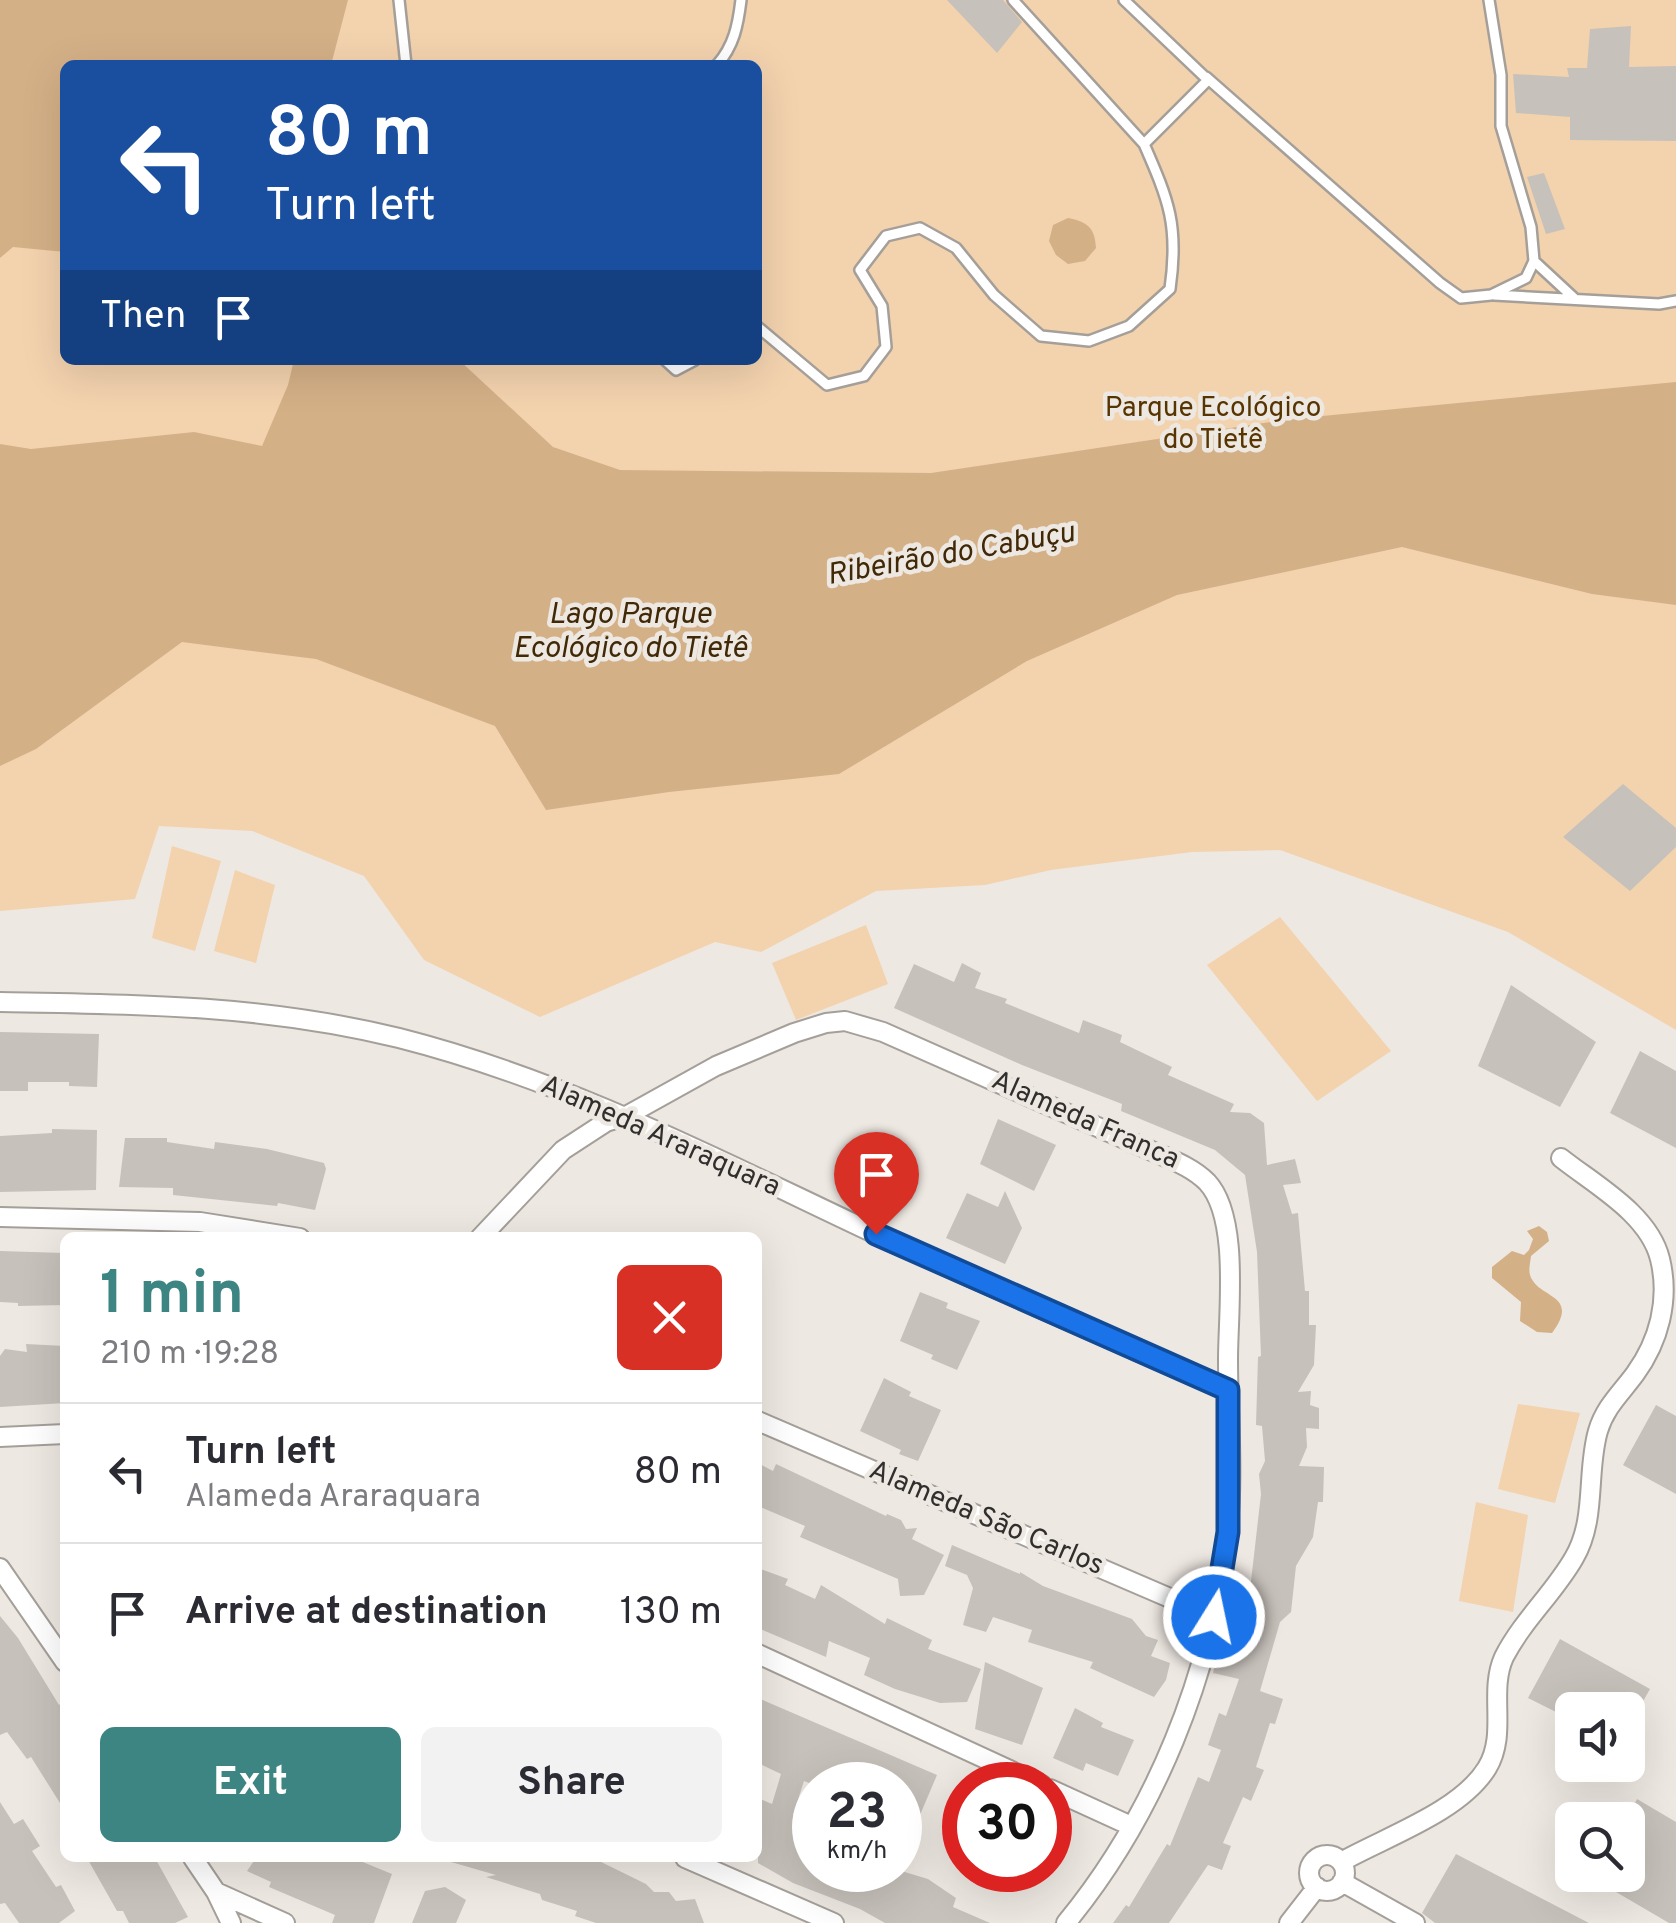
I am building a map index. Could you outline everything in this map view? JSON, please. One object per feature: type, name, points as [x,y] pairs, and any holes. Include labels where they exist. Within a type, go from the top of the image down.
[{"type":"street","name":"Alameda Araraquara","points":[[0,1002],[225,1008],[303,1019],[400,1039],[527,1079],[626,1116],[912,1251],[1228,1390]]},
{"type":"street","name":"Alameda Franca","points":[[486,1232],[563,1150],[595,1128],[626,1116],[716,1066],[794,1033],[845,1021],[883,1032],[1154,1152],[1191,1169],[1208,1183],[1220,1201],[1227,1227],[1228,1532],[1214,1617],[1189,1700],[1161,1772],[1131,1826],[1066,1923]]},
{"type":"street","points":[[1341,1862],[1450,1804],[1489,1766],[1499,1717],[1500,1665],[1513,1639],[1576,1556],[1587,1522],[1598,1430],[1611,1401],[1634,1376],[1652,1347],[1658,1329],[1664,1281],[1659,1254],[1643,1225],[1560,1158]]},
{"type":"street","points":[[0,1217],[200,1222],[262,1232]]},
{"type":"street","name":"Alameda São Carlos","points":[[762,1422],[1214,1617]]},
{"type":"street","points":[[0,1437],[60,1434]]},
{"type":"street","points":[[0,1568],[60,1652]]},
{"type":"street","points":[[762,1656],[992,1762]]},
{"type":"street","points":[[1072,1798],[1131,1826]]},
{"type":"street","points":[[1320,1856],[1332,1856],[1341,1862],[1345,1872],[1342,1882],[1328,1891],[1317,1887],[1310,1878],[1312,1862],[1320,1856]]},
{"type":"street","points":[[197,1862],[231,1923]]},
{"type":"street","points":[[694,1862],[834,1923]]},
{"type":"street","points":[[1342,1882],[1415,1923]]},
{"type":"street","points":[[1289,1923],[1317,1887]]},
{"type":"street","points":[[216,1892],[285,1923]]},
{"type":"lane","points":[[399,0],[405,60]]},
{"type":"lane","points":[[721,60],[738,25],[741,0]]},
{"type":"lane","points":[[762,329],[826,385],[864,376],[886,347],[882,306],[860,270],[886,236],[920,228],[956,248],[994,295],[1040,336],[1090,342],[1129,326],[1170,289],[1176,247],[1166,196],[1144,144],[1013,0]]},
{"type":"lane","points":[[1127,0],[1208,80],[1440,284],[1461,298],[1492,295],[1676,302]]},
{"type":"lane","points":[[1489,0],[1501,75],[1501,126],[1531,227],[1534,261],[1526,278],[1492,295]]},
{"type":"lane","points":[[1144,144],[1208,80]]},
{"type":"lane","points":[[1534,261],[1576,300]]},
{"type":"green space","name":"Parque Ecológico do Tietê","points":[[0,0],[1676,0],[1676,1030],[1508,932],[1280,850],[1192,852],[1051,870],[985,885],[876,891],[761,952],[715,942],[540,1017],[424,960],[364,876],[252,831],[159,826],[135,899],[0,911]]},
{"type":"green space","points":[[172,846],[221,861],[195,951],[152,938]]},
{"type":"green space","points":[[235,870],[275,885],[256,963],[214,951]]},
{"type":"green space","points":[[1280,917],[1391,1051],[1317,1101],[1207,965]]},
{"type":"green space","points":[[866,925],[888,984],[796,1020],[772,963]]},
{"type":"green space","points":[[1518,1404],[1580,1413],[1555,1503],[1498,1489]]},
{"type":"green space","points":[[1476,1502],[1528,1515],[1513,1612],[1459,1601]]},
{"type":"water","points":[[0,0],[348,0],[332,60],[60,60],[60,252],[13,247],[0,258]]},
{"type":"water","points":[[1068,218],[1085,224],[1094,235],[1096,248],[1085,261],[1068,264],[1056,255],[1049,241],[1053,225]]},
{"type":"water","name":"Lago Parque Ecológico do Tietê","points":[[293,365],[464,365],[553,447],[620,470],[931,473],[1291,419],[1676,382],[1676,605],[1592,594],[1402,547],[1177,595],[1027,661],[839,774],[546,810],[495,726],[316,659],[182,642],[36,749],[0,766],[0,444],[31,449],[194,432],[262,446]]},
{"type":"water","points":[[1539,1226],[1547,1232],[1549,1241],[1531,1256],[1529,1272],[1538,1287],[1561,1305],[1562,1312],[1552,1333],[1537,1332],[1520,1321],[1521,1302],[1492,1278],[1492,1267],[1512,1251],[1524,1255],[1529,1250],[1533,1239],[1527,1231]]},
{"type":"building","points":[[947,0],[1003,0],[1022,22],[997,53]]},
{"type":"building","points":[[1631,26],[1629,67],[1676,66],[1676,141],[1570,140],[1570,117],[1516,113],[1513,74],[1569,77],[1567,68],[1587,68],[1590,29]]},
{"type":"building","points":[[1544,173],[1565,229],[1546,234],[1527,177]]},
{"type":"building","points":[[1623,784],[1676,828],[1676,847],[1630,891],[1563,837]]},
{"type":"building","points":[[962,963],[981,973],[975,988],[1079,1033],[1083,1020],[1122,1035],[1120,1042],[1172,1067],[1168,1075],[1234,1104],[1230,1112],[1250,1113],[1264,1123],[1267,1165],[1295,1159],[1301,1183],[1283,1185],[1292,1214],[1298,1213],[1305,1291],[1309,1291],[1309,1325],[1316,1325],[1314,1365],[1298,1392],[1311,1391],[1310,1405],[1319,1408],[1319,1429],[1306,1428],[1307,1447],[1299,1466],[1324,1467],[1323,1502],[1318,1502],[1313,1537],[1296,1566],[1291,1612],[1280,1622],[1260,1691],[1283,1699],[1275,1724],[1270,1723],[1256,1767],[1264,1770],[1251,1801],[1243,1797],[1223,1843],[1231,1846],[1222,1870],[1208,1865],[1169,1923],[1113,1923],[1126,1905],[1129,1907],[1167,1844],[1170,1846],[1198,1777],[1209,1782],[1221,1750],[1208,1745],[1219,1713],[1226,1716],[1239,1679],[1213,1673],[1222,1635],[1238,1638],[1242,1624],[1246,1625],[1261,1494],[1259,1474],[1265,1461],[1262,1426],[1256,1425],[1261,1356],[1257,1252],[1245,1175],[1215,1150],[1121,1111],[1122,1104],[894,1008],[914,964],[954,982]]},
{"type":"building","points":[[1511,985],[1596,1042],[1560,1107],[1478,1066]]},
{"type":"building","points":[[0,1032],[99,1034],[97,1087],[28,1082],[28,1091],[0,1091]]},
{"type":"building","points":[[1640,1051],[1676,1071],[1676,1148],[1610,1113]]},
{"type":"building","points":[[998,1119],[1056,1145],[1034,1191],[980,1164]]},
{"type":"building","points":[[52,1129],[97,1130],[96,1190],[0,1192],[0,1136],[52,1133]]},
{"type":"building","points":[[125,1138],[167,1138],[167,1142],[214,1149],[215,1142],[267,1149],[324,1163],[326,1169],[315,1210],[278,1203],[277,1206],[173,1195],[173,1188],[119,1187]]},
{"type":"building","points":[[1005,1191],[1022,1228],[1005,1264],[946,1238],[967,1193],[998,1207]]},
{"type":"building","points":[[0,1251],[60,1253],[60,1305],[18,1306],[0,1302]]},
{"type":"building","points":[[920,1292],[948,1303],[946,1308],[980,1321],[957,1370],[900,1341]]},
{"type":"building","points":[[26,1344],[60,1346],[60,1403],[0,1407],[0,1356],[5,1349],[27,1352]]},
{"type":"building","points":[[884,1378],[911,1392],[909,1396],[941,1410],[918,1461],[860,1431]]},
{"type":"building","points":[[1656,1405],[1676,1416],[1676,1494],[1623,1465]]},
{"type":"building","points":[[776,1464],[901,1520],[906,1529],[917,1528],[912,1539],[944,1555],[924,1595],[900,1596],[898,1579],[800,1537],[805,1526],[762,1508],[762,1465],[773,1471]]},
{"type":"building","points":[[952,1545],[1020,1572],[1043,1586],[1132,1619],[1146,1636],[1158,1640],[1151,1656],[1170,1663],[1166,1680],[1154,1697],[1090,1668],[1093,1662],[1028,1642],[1032,1630],[993,1617],[986,1632],[963,1625],[973,1588],[967,1575],[945,1566]]},
{"type":"building","points":[[762,1569],[788,1579],[785,1585],[815,1599],[821,1585],[885,1624],[887,1618],[932,1640],[928,1649],[981,1669],[967,1702],[940,1703],[864,1675],[870,1658],[829,1641],[826,1657],[762,1630]]},
{"type":"building","points":[[0,1616],[60,1704],[60,1803],[31,1757],[27,1759],[7,1732],[0,1735]]},
{"type":"building","points":[[1560,1639],[1650,1689],[1645,1698],[1645,1692],[1555,1692],[1555,1712],[1528,1698]]},
{"type":"building","points":[[985,1662],[1043,1688],[1022,1745],[975,1729]]},
{"type":"building","points":[[762,1700],[907,1762],[792,1762],[792,1882],[758,1863],[762,1862],[762,1800],[772,1804],[781,1774],[762,1765]]},
{"type":"building","points":[[1075,1708],[1103,1723],[1101,1727],[1134,1740],[1118,1776],[1086,1763],[1083,1771],[1072,1766],[1072,1762],[1053,1758]]},
{"type":"building","points":[[922,1769],[937,1775],[922,1810]]},
{"type":"building","points":[[0,1802],[14,1824],[23,1819],[40,1846],[32,1851],[56,1887],[61,1885],[75,1911],[59,1923],[19,1923],[5,1903],[0,1904]]},
{"type":"building","points":[[1645,1804],[1676,1822],[1676,1923],[1669,1923],[1616,1892],[1645,1892]]},
{"type":"building","points":[[1456,1854],[1589,1923],[1435,1923],[1422,1913]]},
{"type":"building","points":[[89,1862],[157,1862],[188,1917],[175,1923],[129,1923],[123,1911],[117,1911]]},
{"type":"building","points":[[253,1862],[363,1862],[392,1874],[374,1923],[332,1923],[335,1915],[269,1887],[271,1882],[247,1871]]},
{"type":"building","points":[[451,1862],[601,1862],[646,1884],[654,1892],[669,1892],[676,1901],[695,1899],[704,1923],[596,1923],[575,1916],[577,1911],[542,1900],[540,1894],[486,1877],[496,1875]]},
{"type":"building","points":[[922,1877],[956,1898],[953,1907],[990,1923],[885,1923],[816,1892],[922,1892]]},
{"type":"building","points":[[445,1887],[466,1900],[456,1923],[412,1923],[425,1891]]},
{"type":"route","points":[[876,1234],[1228,1390],[1228,1532],[1214,1617]]},
{"type":"water label","name":"Ribeirão do Cabuçu","points":[[951,555]]}]
